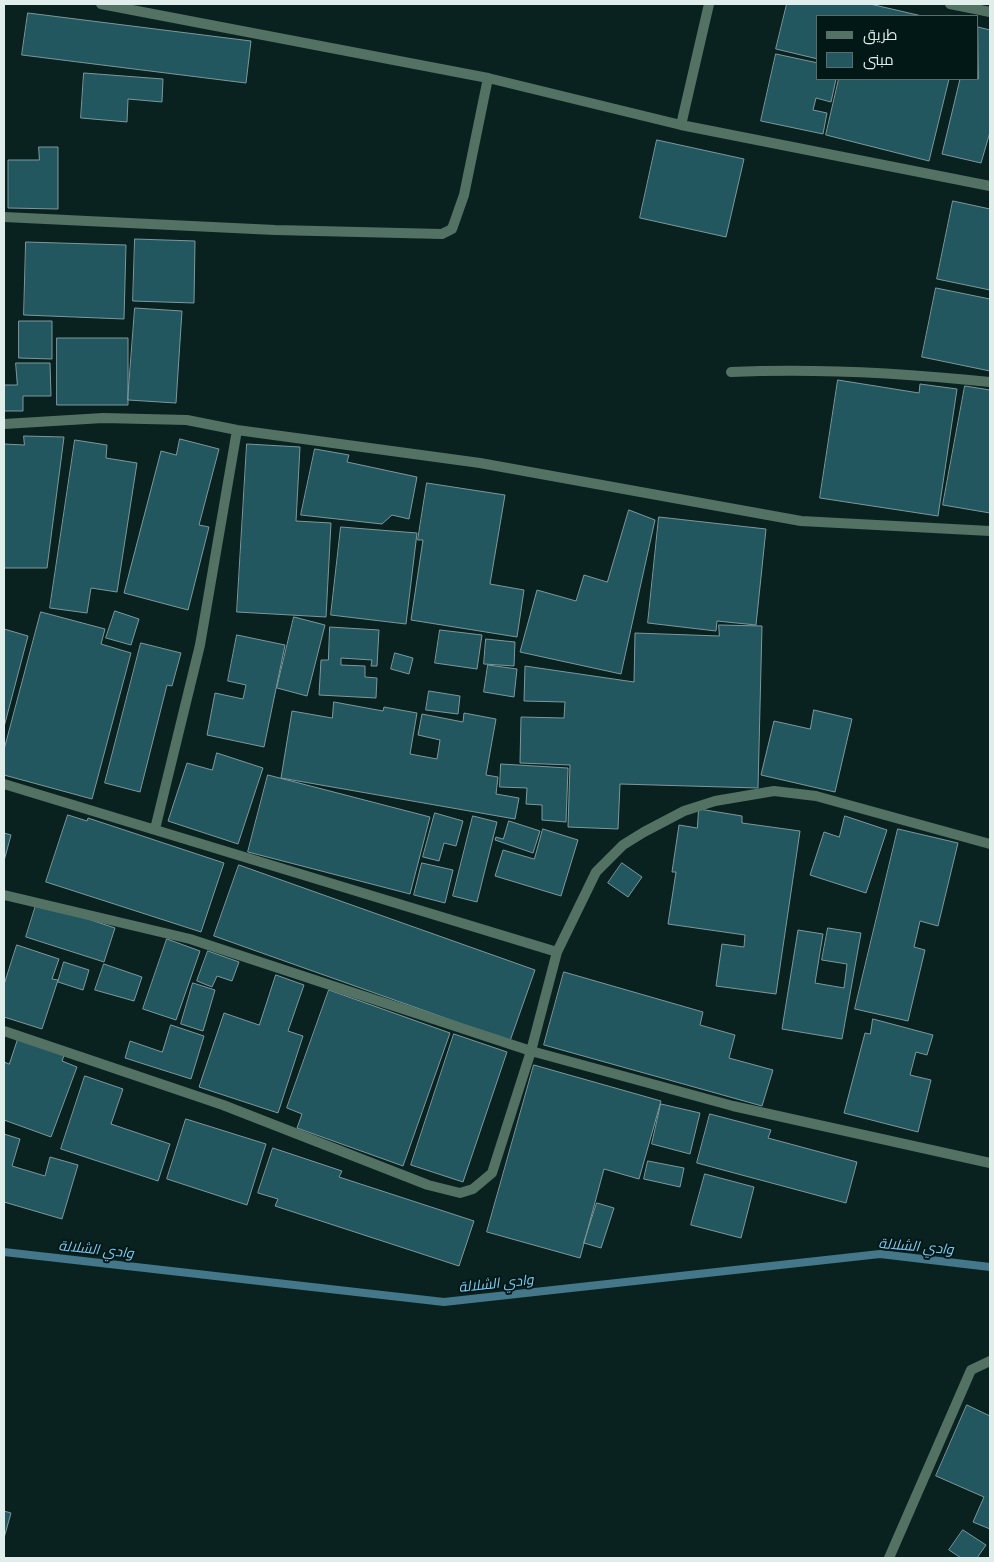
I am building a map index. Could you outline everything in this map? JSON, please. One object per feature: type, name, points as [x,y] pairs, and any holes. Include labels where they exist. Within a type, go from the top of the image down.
[{"type":"street","points":[[101,4],[488,78],[681,125],[990,186]]},
{"type":"street","points":[[681,125],[709,4]]},
{"type":"street","points":[[950,4],[990,12]]},
{"type":"street","points":[[4,218],[275,230],[442,234],[452,229],[464,195],[488,78]]},
{"type":"street","points":[[731,372],[790,369],[901,373],[990,382]]},
{"type":"street","points":[[4,424],[103,418],[187,420],[237,430],[480,463],[801,520],[990,531]]},
{"type":"street","points":[[155,828],[200,645],[237,430]]},
{"type":"street","points":[[4,784],[155,828],[558,952]]},
{"type":"street","points":[[4,1031],[222,1105],[428,1185],[460,1192],[473,1189],[492,1173],[531,1050],[558,952],[596,872],[623,845],[684,811],[715,800],[774,791],[816,796],[990,844]]},
{"type":"street","points":[[4,895],[190,939],[531,1050],[733,1106],[990,1163]]},
{"type":"street","points":[[889,1558],[971,1370],[990,1361]]},
{"type":"building","points":[[787,4],[870,4],[918,15],[816,15],[816,59],[776,49]]},
{"type":"building","points":[[28,13],[251,41],[246,83],[22,55]]},
{"type":"building","points":[[979,27],[990,30],[990,132],[981,163],[942,154],[960,80],[979,80]]},
{"type":"building","points":[[776,54],[816,63],[816,80],[836,80],[831,102],[816,98],[813,110],[827,113],[823,134],[761,121]]},
{"type":"building","points":[[84,73],[163,79],[162,102],[128,99],[127,122],[81,118]]},
{"type":"building","points":[[839,80],[949,80],[929,161],[826,135]]},
{"type":"building","points":[[657,140],[744,159],[726,237],[640,218]]},
{"type":"building","points":[[39,147],[58,147],[58,209],[8,208],[8,160],[39,160]]},
{"type":"building","points":[[953,201],[990,209],[990,290],[937,279]]},
{"type":"building","points":[[135,239],[195,241],[194,303],[133,301]]},
{"type":"building","points":[[26,242],[126,245],[124,319],[24,315]]},
{"type":"building","points":[[936,288],[990,299],[990,371],[922,357]]},
{"type":"building","points":[[135,308],[182,311],[176,403],[128,400]]},
{"type":"building","points":[[19,321],[52,321],[52,359],[19,358]]},
{"type":"building","points":[[57,338],[128,338],[128,405],[57,405]]},
{"type":"building","points":[[16,363],[50,363],[51,396],[23,396],[23,411],[4,411],[4,385],[17,385]]},
{"type":"building","points":[[838,380],[919,393],[920,384],[957,389],[938,516],[820,498]]},
{"type":"building","points":[[965,386],[990,390],[990,513],[943,505]]},
{"type":"building","points":[[24,436],[64,437],[47,568],[4,568],[4,444],[24,445]]},
{"type":"building","points":[[180,439],[219,449],[199,525],[209,527],[188,610],[124,593],[161,451],[176,455]]},
{"type":"building","points":[[75,440],[107,445],[106,458],[137,463],[117,592],[91,588],[87,613],[50,608]]},
{"type":"building","points":[[247,444],[300,447],[296,521],[331,523],[326,617],[237,612]]},
{"type":"building","points":[[315,449],[349,455],[347,462],[417,477],[409,519],[392,515],[382,524],[301,515]]},
{"type":"building","points":[[427,483],[505,495],[490,584],[524,590],[517,637],[411,620],[423,540],[418,540]]},
{"type":"building","points":[[629,510],[655,520],[621,674],[520,652],[537,590],[576,601],[584,575],[607,582]]},
{"type":"building","points":[[659,517],[766,529],[756,625],[717,621],[716,631],[648,623]]},
{"type":"building","points":[[341,527],[417,533],[406,624],[331,615]]},
{"type":"building","points":[[115,611],[139,619],[131,645],[106,638]]},
{"type":"building","points":[[41,612],[105,629],[101,644],[131,653],[92,799],[4,775],[4,750]]},
{"type":"building","points":[[294,617],[325,625],[307,696],[277,688]]},
{"type":"building","points":[[719,625],[762,626],[758,788],[620,784],[618,829],[568,827],[570,765],[520,763],[521,717],[564,718],[565,702],[524,701],[525,666],[634,682],[635,633],[719,636]]},
{"type":"building","points":[[330,627],[379,630],[377,666],[371,666],[372,660],[341,658],[341,665],[365,666],[365,677],[377,678],[376,698],[319,695],[321,660],[328,660]]},
{"type":"building","points":[[4,629],[28,636],[4,727]]},
{"type":"building","points":[[440,630],[482,635],[477,669],[435,663]]},
{"type":"building","points":[[237,635],[285,645],[264,747],[207,735],[215,693],[243,699],[246,685],[228,681]]},
{"type":"building","points":[[486,639],[515,642],[514,666],[484,664]]},
{"type":"building","points":[[141,643],[181,653],[172,686],[167,685],[140,792],[105,783]]},
{"type":"building","points":[[395,653],[413,658],[409,674],[391,669]]},
{"type":"building","points":[[488,665],[517,669],[514,697],[484,692]]},
{"type":"building","points":[[429,691],[460,696],[458,714],[426,710]]},
{"type":"building","points":[[334,702],[383,711],[384,707],[417,713],[410,754],[437,759],[440,740],[418,735],[422,714],[463,722],[464,713],[496,719],[486,775],[498,777],[496,794],[519,798],[515,819],[281,778],[292,711],[332,718]]},
{"type":"building","points":[[814,710],[852,719],[835,792],[761,775],[774,721],[810,729]]},
{"type":"building","points":[[217,753],[263,768],[238,844],[168,821],[187,763],[212,770]]},
{"type":"building","points":[[501,764],[568,768],[566,822],[542,820],[542,805],[526,804],[527,788],[500,787]]},
{"type":"building","points":[[268,775],[430,817],[410,894],[248,852]]},
{"type":"building","points":[[699,809],[742,816],[742,823],[800,831],[776,994],[716,986],[722,944],[744,947],[745,935],[668,924],[676,872],[672,872],[679,825],[697,828]]},
{"type":"building","points":[[435,813],[463,821],[456,846],[444,843],[439,861],[423,857]]},
{"type":"building","points":[[68,815],[87,821],[88,818],[224,863],[201,932],[46,882]]},
{"type":"building","points":[[473,816],[497,822],[477,902],[453,896]]},
{"type":"building","points":[[845,816],[887,830],[866,893],[810,875],[824,832],[839,837]]},
{"type":"building","points":[[509,821],[540,831],[533,853],[495,840],[496,837],[503,839]]},
{"type":"building","points":[[543,829],[578,840],[561,896],[495,876],[503,850],[534,859]]},
{"type":"building","points":[[898,829],[958,843],[938,926],[920,921],[914,947],[925,950],[908,1021],[855,1009]]},
{"type":"building","points":[[4,833],[11,835],[4,861]]},
{"type":"building","points":[[422,863],[453,870],[445,903],[414,895]]},
{"type":"building","points":[[622,863],[642,877],[628,897],[608,883]]},
{"type":"building","points":[[239,865],[535,970],[510,1041],[214,936]]},
{"type":"building","points":[[37,902],[115,928],[104,962],[26,937]]},
{"type":"building","points":[[828,928],[861,933],[842,1039],[782,1029],[798,930],[823,934],[815,983],[844,988],[847,964],[822,960]]},
{"type":"building","points":[[167,939],[200,951],[176,1020],[143,1009]]},
{"type":"building","points":[[17,945],[59,959],[52,979],[58,980],[42,1029],[4,1017],[4,985]]},
{"type":"building","points":[[208,951],[239,962],[232,981],[217,976],[212,987],[197,981]]},
{"type":"building","points":[[64,962],[89,970],[83,990],[58,982]]},
{"type":"building","points":[[104,964],[142,977],[134,1001],[95,990]]},
{"type":"building","points":[[564,972],[703,1012],[700,1025],[735,1035],[729,1058],[773,1070],[762,1106],[544,1045]]},
{"type":"building","points":[[276,975],[304,985],[288,1031],[303,1036],[278,1113],[199,1087],[224,1013],[259,1025]]},
{"type":"building","points":[[193,983],[215,990],[203,1031],[181,1024]]},
{"type":"building","points":[[329,990],[450,1033],[403,1166],[297,1128],[302,1114],[287,1108]]},
{"type":"building","points":[[873,1019],[933,1035],[927,1055],[916,1052],[910,1075],[931,1080],[918,1132],[844,1113],[865,1033],[870,1034]]},
{"type":"building","points":[[171,1025],[204,1036],[191,1079],[125,1058],[130,1041],[162,1052]]},
{"type":"building","points":[[454,1034],[507,1052],[463,1182],[411,1165]]},
{"type":"building","points":[[19,1036],[65,1053],[62,1061],[77,1067],[51,1137],[4,1120],[4,1062],[9,1064]]},
{"type":"building","points":[[534,1065],[661,1101],[639,1179],[604,1169],[580,1258],[487,1232]]},
{"type":"building","points":[[85,1076],[123,1089],[111,1124],[170,1144],[158,1181],[61,1149]]},
{"type":"building","points":[[661,1104],[700,1113],[690,1154],[652,1144]]},
{"type":"building","points":[[710,1114],[771,1130],[768,1138],[857,1162],[846,1203],[697,1163]]},
{"type":"building","points":[[186,1119],[266,1144],[247,1205],[167,1179]]},
{"type":"building","points":[[4,1134],[20,1139],[12,1166],[45,1176],[50,1157],[78,1165],[62,1219],[4,1202]]},
{"type":"building","points":[[273,1148],[342,1171],[339,1177],[474,1221],[459,1266],[275,1206],[278,1199],[258,1193]]},
{"type":"building","points":[[648,1161],[684,1168],[680,1187],[644,1179]]},
{"type":"building","points":[[705,1174],[754,1187],[741,1238],[691,1225]]},
{"type":"building","points":[[597,1203],[614,1208],[601,1248],[584,1243]]},
{"type":"building","points":[[967,1405],[990,1416],[990,1529],[973,1522],[984,1497],[936,1476]]},
{"type":"building","points":[[4,1511],[11,1513],[4,1538]]},
{"type":"building","points":[[963,1530],[986,1545],[977,1558],[961,1558],[949,1550]]},
{"type":"waterway","name":"وادي الشلالة","points":[[4,1252],[444,1302],[880,1254],[990,1267]]}]
